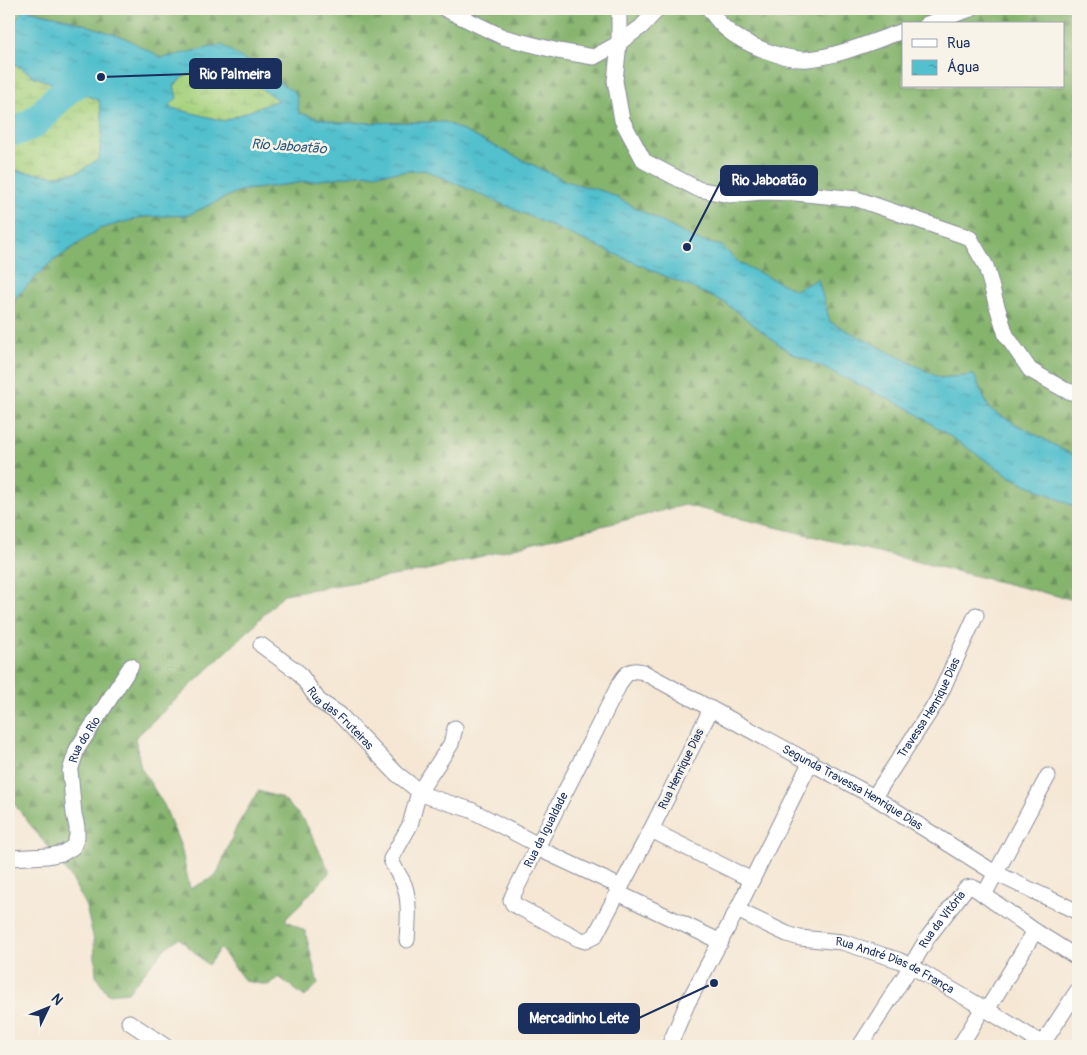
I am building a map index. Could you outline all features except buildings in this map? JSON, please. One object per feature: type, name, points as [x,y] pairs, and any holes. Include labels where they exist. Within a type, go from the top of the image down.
[{"type":"street","points":[[445,9],[503,37],[558,51],[594,57],[619,43],[641,27],[658,9]]},
{"type":"street","points":[[619,9],[619,43],[615,81],[622,120],[644,161],[698,188],[729,195],[762,192],[795,193],[857,199],[970,238],[986,266],[1006,335],[1030,370],[1065,390],[1078,394]]},
{"type":"street","points":[[709,9],[726,30],[747,44],[782,56],[806,59],[828,55],[902,31]]},
{"type":"street","points":[[933,22],[971,9]]},
{"type":"street","name":"Travessa Henrique Dias","points":[[874,797],[937,701],[976,615]]},
{"type":"street","name":"Rua das Fruteiras","points":[[261,645],[299,673],[319,702],[339,714],[397,774],[419,792],[471,810],[721,942]]},
{"type":"street","name":"Rua do Rio","points":[[9,858],[48,856],[63,853],[74,847],[78,837],[70,771],[77,749],[130,666]]},
{"type":"street","name":"Segunda Travessa Henrique Dias","points":[[626,674],[634,670],[643,672],[874,797],[995,874],[1078,912]]},
{"type":"street","name":"Rua da Igualdade","points":[[595,936],[585,941],[578,939],[513,904],[511,900],[626,674]]},
{"type":"street","name":"Rua Henrique Dias","points":[[595,936],[651,830],[711,709]]},
{"type":"street","points":[[407,940],[408,910],[405,886],[394,869],[391,859],[410,825],[419,792],[451,744],[455,728]]},
{"type":"street","points":[[669,1046],[687,1004],[721,942],[811,762]]},
{"type":"street","name":"Rua da Vitória","points":[[984,895],[1048,776]]},
{"type":"street","points":[[651,830],[752,880]]},
{"type":"street","name":"Rua da Vitória","points":[[860,1046],[928,937],[962,890],[971,886],[1035,931],[1078,958]]},
{"type":"street","name":"Rua André Dias de França","points":[[737,910],[787,934],[800,938],[842,942],[876,952],[911,966],[985,1009],[1043,1046],[1078,990]]},
{"type":"street","points":[[960,1046],[1035,931]]},
{"type":"street","points":[[129,1022],[165,1046]]},
{"type":"green space","points":[[9,9],[23,9],[9,32]]},
{"type":"green space","points":[[25,9],[1078,9],[1078,458],[989,409],[974,375],[940,378],[830,322],[795,291],[739,263],[722,246],[696,240],[606,192],[568,182],[445,122],[338,123],[299,113],[222,45],[162,59],[125,38],[71,20]]},
{"type":"green space","points":[[9,58],[35,77],[99,100],[103,124],[99,159],[78,172],[56,176],[9,170]]},
{"type":"green space","points":[[226,68],[240,74],[279,100],[224,121],[167,107],[177,98],[174,86],[186,76],[197,71]]},
{"type":"green space","points":[[425,170],[724,302],[788,351],[908,408],[1011,477],[1078,508],[1078,601],[685,505],[423,571],[284,594],[239,640],[135,738],[141,768],[164,805],[181,847],[190,889],[216,876],[237,826],[258,791],[282,798],[304,820],[330,872],[285,920],[305,931],[318,984],[305,997],[279,977],[268,985],[245,981],[220,948],[208,965],[179,938],[165,948],[128,992],[108,994],[96,976],[94,940],[86,907],[72,879],[9,797],[9,314],[17,296],[48,265],[99,229],[142,217],[188,215],[239,191],[356,175]]},
{"type":"water","points":[[23,9],[71,20],[125,38],[162,58],[222,45],[296,93],[299,113],[338,123],[445,122],[568,182],[606,192],[696,240],[722,246],[739,263],[795,290],[818,279],[830,322],[940,378],[974,375],[989,409],[1078,458],[1078,508],[1011,477],[908,408],[788,351],[724,302],[425,170],[356,175],[239,191],[188,215],[142,217],[99,229],[48,265],[17,296],[9,314],[9,170],[56,176],[78,172],[99,159],[103,124],[99,100],[35,77],[9,60],[9,32]],"holes":[[[226,68],[240,74],[278,100],[224,121],[168,107],[177,98],[174,86],[191,73]]]},
{"type":"waterway","points":[[9,130],[22,129],[34,122],[77,82],[91,78],[107,79]]},
{"type":"place","name":"Rio Palmeira","points":[[101,77]]},
{"type":"place","name":"Rio Jaboatão","points":[[687,247]]},
{"type":"place","name":"Mercadinho Leite","points":[[714,983]]}]
